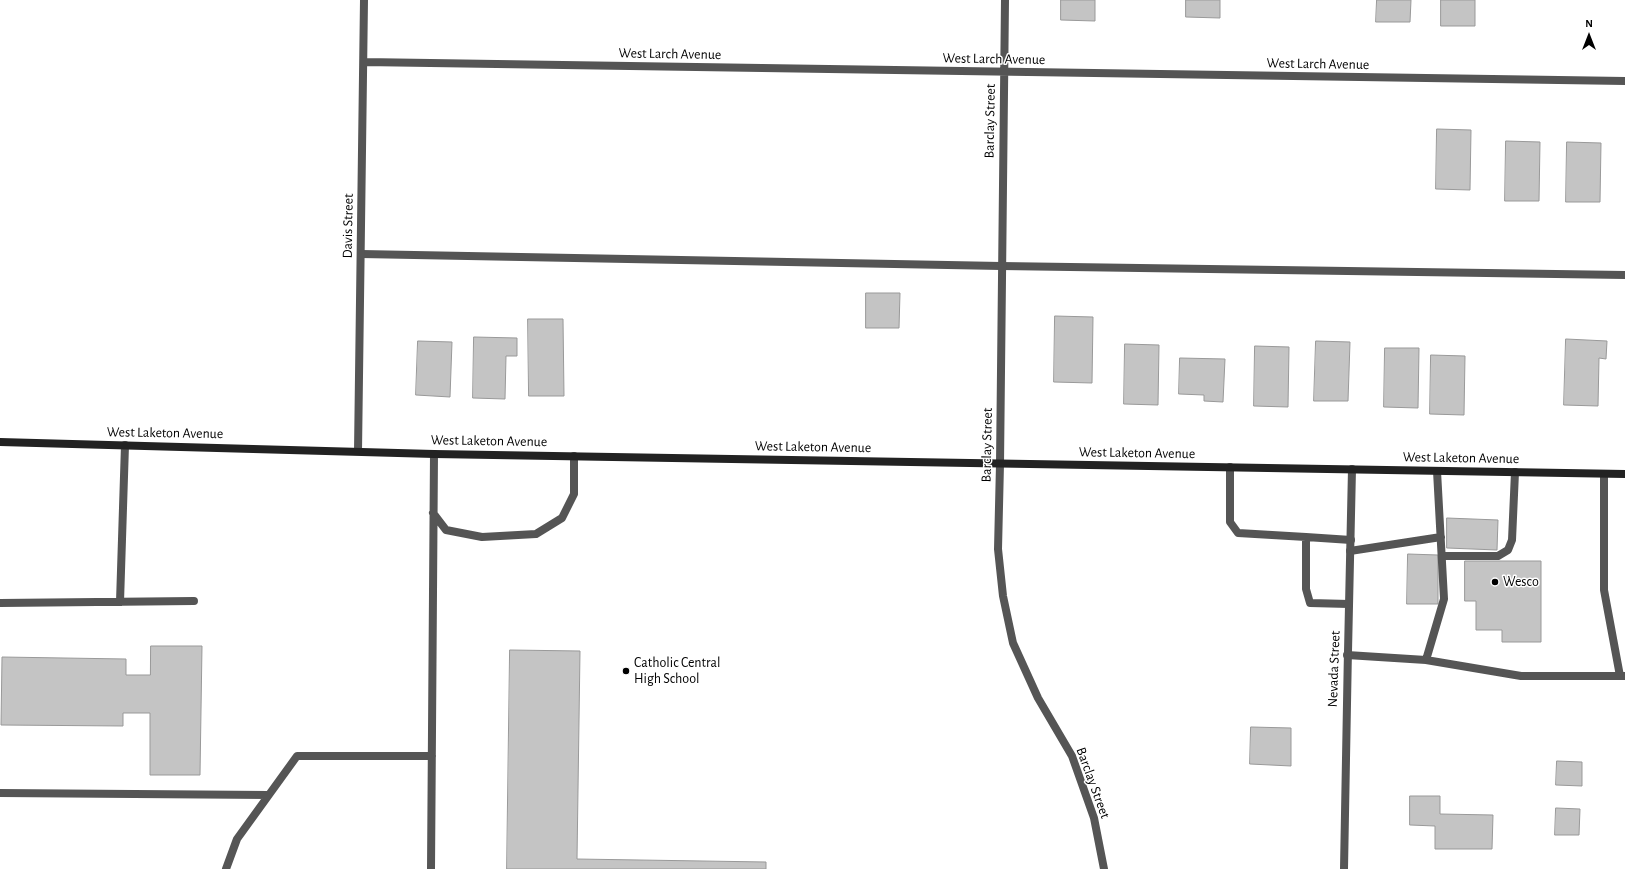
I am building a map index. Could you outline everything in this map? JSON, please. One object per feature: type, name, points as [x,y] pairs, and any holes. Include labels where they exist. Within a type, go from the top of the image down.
[{"type":"main road","name":"West Laketon Avenue","points":[[0,442],[434,454],[1625,474]]},
{"type":"street","name":"Davis Street","points":[[358,451],[364,0]]},
{"type":"street","name":"Barclay Street","points":[[1004,0],[998,549],[1003,596],[1013,644],[1038,698],[1072,756],[1094,818],[1104,869]]},
{"type":"street","name":"West Larch Avenue","points":[[364,62],[1625,81]]},
{"type":"street","points":[[361,254],[1001,266],[1625,275]]},
{"type":"street","points":[[120,602],[124,445]]},
{"type":"street","points":[[431,869],[434,454]]},
{"type":"street","points":[[433,513],[446,530],[482,537],[536,534],[562,518],[574,494],[574,456]]},
{"type":"street","points":[[1230,467],[1230,522],[1238,533],[1351,540]]},
{"type":"street","name":"Nevada Street","points":[[1344,869],[1347,655],[1352,469]]},
{"type":"street","points":[[1426,660],[1444,599],[1437,470]]},
{"type":"street","points":[[1442,556],[1498,556],[1508,550],[1512,540],[1514,472]]},
{"type":"street","points":[[1347,655],[1426,660],[1521,676],[1623,676],[1604,590],[1604,474]]},
{"type":"street","points":[[1306,537],[1306,589],[1310,603],[1349,604]]},
{"type":"street","points":[[1350,551],[1441,537]]},
{"type":"street","points":[[0,603],[194,601]]},
{"type":"street","points":[[226,869],[237,839],[297,756],[432,756]]},
{"type":"street","points":[[0,794],[268,795]]},
{"type":"building","points":[[1061,0],[1095,0],[1095,21],[1061,20]]},
{"type":"building","points":[[1186,0],[1220,0],[1220,18],[1186,17]]},
{"type":"building","points":[[1377,0],[1411,0],[1410,22],[1376,22]]},
{"type":"building","points":[[1441,0],[1475,0],[1475,26],[1441,26]]},
{"type":"building","points":[[1437,129],[1471,130],[1470,190],[1436,189]]},
{"type":"building","points":[[1506,141],[1540,142],[1539,201],[1505,201]]},
{"type":"building","points":[[1567,142],[1601,143],[1600,202],[1566,202]]},
{"type":"building","points":[[866,293],[900,293],[899,328],[866,328]]},
{"type":"building","points":[[1055,316],[1093,317],[1092,383],[1054,382]]},
{"type":"building","points":[[528,319],[563,319],[564,396],[529,396]]},
{"type":"building","points":[[474,337],[517,338],[517,356],[506,356],[505,399],[473,398]]},
{"type":"building","points":[[1566,339],[1607,341],[1606,359],[1599,358],[1598,406],[1564,405]]},
{"type":"building","points":[[418,341],[452,342],[450,397],[416,395]]},
{"type":"building","points":[[1316,341],[1350,342],[1348,401],[1314,401]]},
{"type":"building","points":[[1125,344],[1159,345],[1158,405],[1124,404]]},
{"type":"building","points":[[1255,346],[1289,347],[1288,407],[1254,406]]},
{"type":"building","points":[[1385,348],[1419,348],[1418,408],[1384,407]]},
{"type":"building","points":[[1431,355],[1465,356],[1464,415],[1430,414]]},
{"type":"building","points":[[1180,358],[1225,359],[1223,402],[1204,401],[1204,395],[1179,394]]},
{"type":"building","points":[[1447,518],[1498,520],[1497,550],[1447,548]]},
{"type":"building","points":[[1408,554],[1438,555],[1438,604],[1407,604]]},
{"type":"building","points":[[1465,561],[1541,561],[1541,642],[1502,642],[1502,630],[1476,630],[1476,601],[1465,601]]},
{"type":"building","points":[[151,646],[202,646],[200,775],[150,775],[150,713],[123,713],[123,726],[1,725],[2,657],[126,659],[126,675],[150,675]]},
{"type":"building","points":[[510,650],[580,651],[577,859],[766,862],[766,869],[507,869]]},
{"type":"building","points":[[1251,727],[1291,728],[1291,766],[1250,764]]},
{"type":"building","points":[[1557,761],[1582,762],[1582,786],[1556,785]]},
{"type":"building","points":[[1410,796],[1440,796],[1440,814],[1493,815],[1492,849],[1435,849],[1435,826],[1410,825]]},
{"type":"building","points":[[1556,808],[1580,809],[1579,835],[1555,835]]},
{"type":"place","name":"Wesco","points":[[1495,582]]},
{"type":"place","name":"Catholic Central High School","points":[[626,671]]}]
